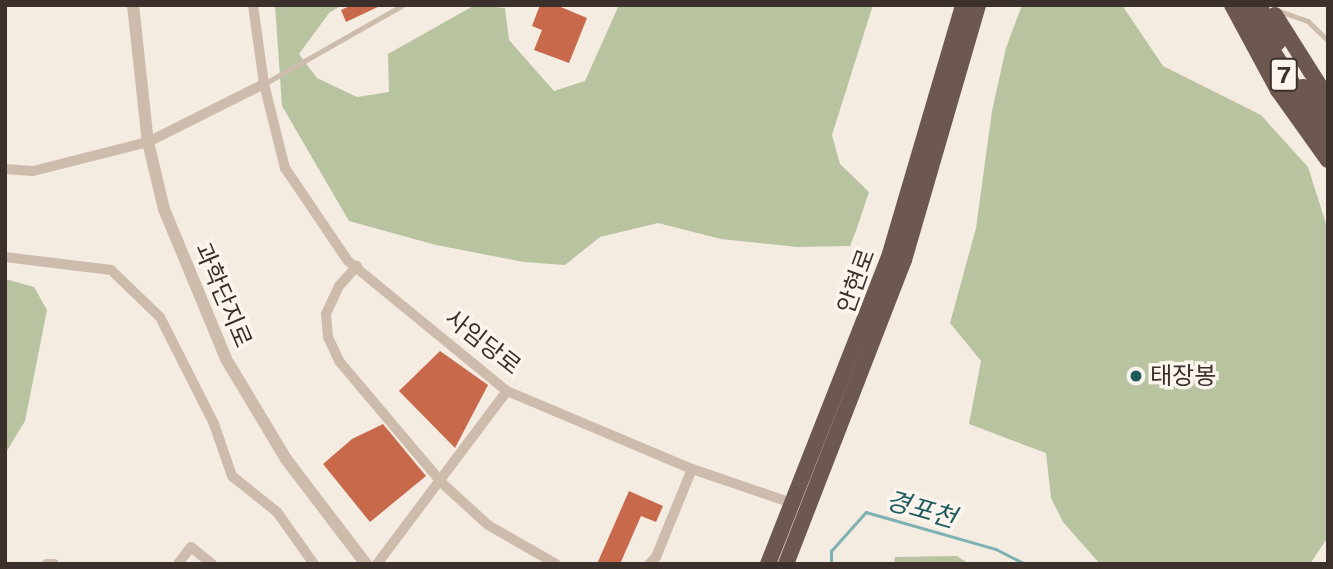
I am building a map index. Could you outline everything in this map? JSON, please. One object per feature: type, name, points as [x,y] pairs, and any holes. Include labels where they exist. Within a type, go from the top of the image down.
[{"type":"highway","name":"안현로","points":[[786,564],[800,506],[889,257],[963,5]]},
{"type":"highway","name":"안현로","points":[[768,564],[800,506],[904,260],[978,5]]},
{"type":"highway","points":[[1232,5],[1278,90],[1328,160]]},
{"type":"highway","name":"7","points":[[1245,5],[1328,142]]},
{"type":"highway","points":[[1267,6],[1328,99]]},
{"type":"highway","points":[[1267,6],[1303,89],[1328,122]]},
{"type":"street","name":"과학단지로","points":[[133,5],[148,142],[164,209],[226,359],[286,459],[366,564]]},
{"type":"street","points":[[5,169],[33,171],[148,142],[264,84],[253,5]]},
{"type":"street","name":"사임당로","points":[[264,84],[285,168],[356,266],[506,391],[692,469],[800,506]]},
{"type":"street","points":[[5,257],[111,270],[160,317],[214,424],[232,476],[277,512],[314,564]]},
{"type":"street","points":[[356,266],[339,286],[326,314],[328,337],[339,361],[442,483],[488,525],[556,564]]},
{"type":"street","points":[[377,564],[442,483],[506,391]]},
{"type":"street","points":[[649,564],[656,557],[692,469]]},
{"type":"street","points":[[178,564],[191,547],[212,564]]},
{"type":"street","points":[[47,564],[54,564]]},
{"type":"lane","points":[[264,84],[403,5]]},
{"type":"lane","points":[[1267,6],[1308,21],[1328,40]]},
{"type":"green space","points":[[275,5],[342,5],[329,13],[299,54],[317,78],[357,97],[389,92],[388,54],[475,5],[505,8],[509,40],[554,91],[585,81],[619,5],[873,5],[832,135],[840,164],[869,192],[850,246],[797,247],[721,239],[658,223],[600,237],[565,265],[524,262],[436,245],[349,221],[282,106]]},
{"type":"green space","points":[[1022,5],[1122,5],[1163,66],[1261,115],[1308,167],[1328,230],[1328,537],[1310,564],[1100,564],[1063,522],[1051,498],[1046,453],[969,424],[981,361],[950,323],[976,228],[992,111],[1006,48]]},
{"type":"green space","points":[[5,279],[34,287],[47,310],[25,421],[5,454]]},
{"type":"green space","points":[[957,556],[969,564],[894,564],[895,557]]},
{"type":"building","points":[[352,5],[382,5],[346,22],[341,10]]},
{"type":"building","points":[[540,5],[556,5],[587,18],[569,63],[534,50],[542,30],[532,26]]},
{"type":"building","points":[[440,351],[488,385],[455,448],[399,391]]},
{"type":"building","points":[[383,424],[426,476],[370,522],[323,464],[352,439]]},
{"type":"building","points":[[629,491],[663,506],[656,522],[641,516],[620,564],[597,564]]},
{"type":"waterway","name":"경포천","points":[[831,564],[831,551],[866,512],[996,549],[1026,564]]},
{"type":"place","name":"태장봉","points":[[1136,376]]}]
